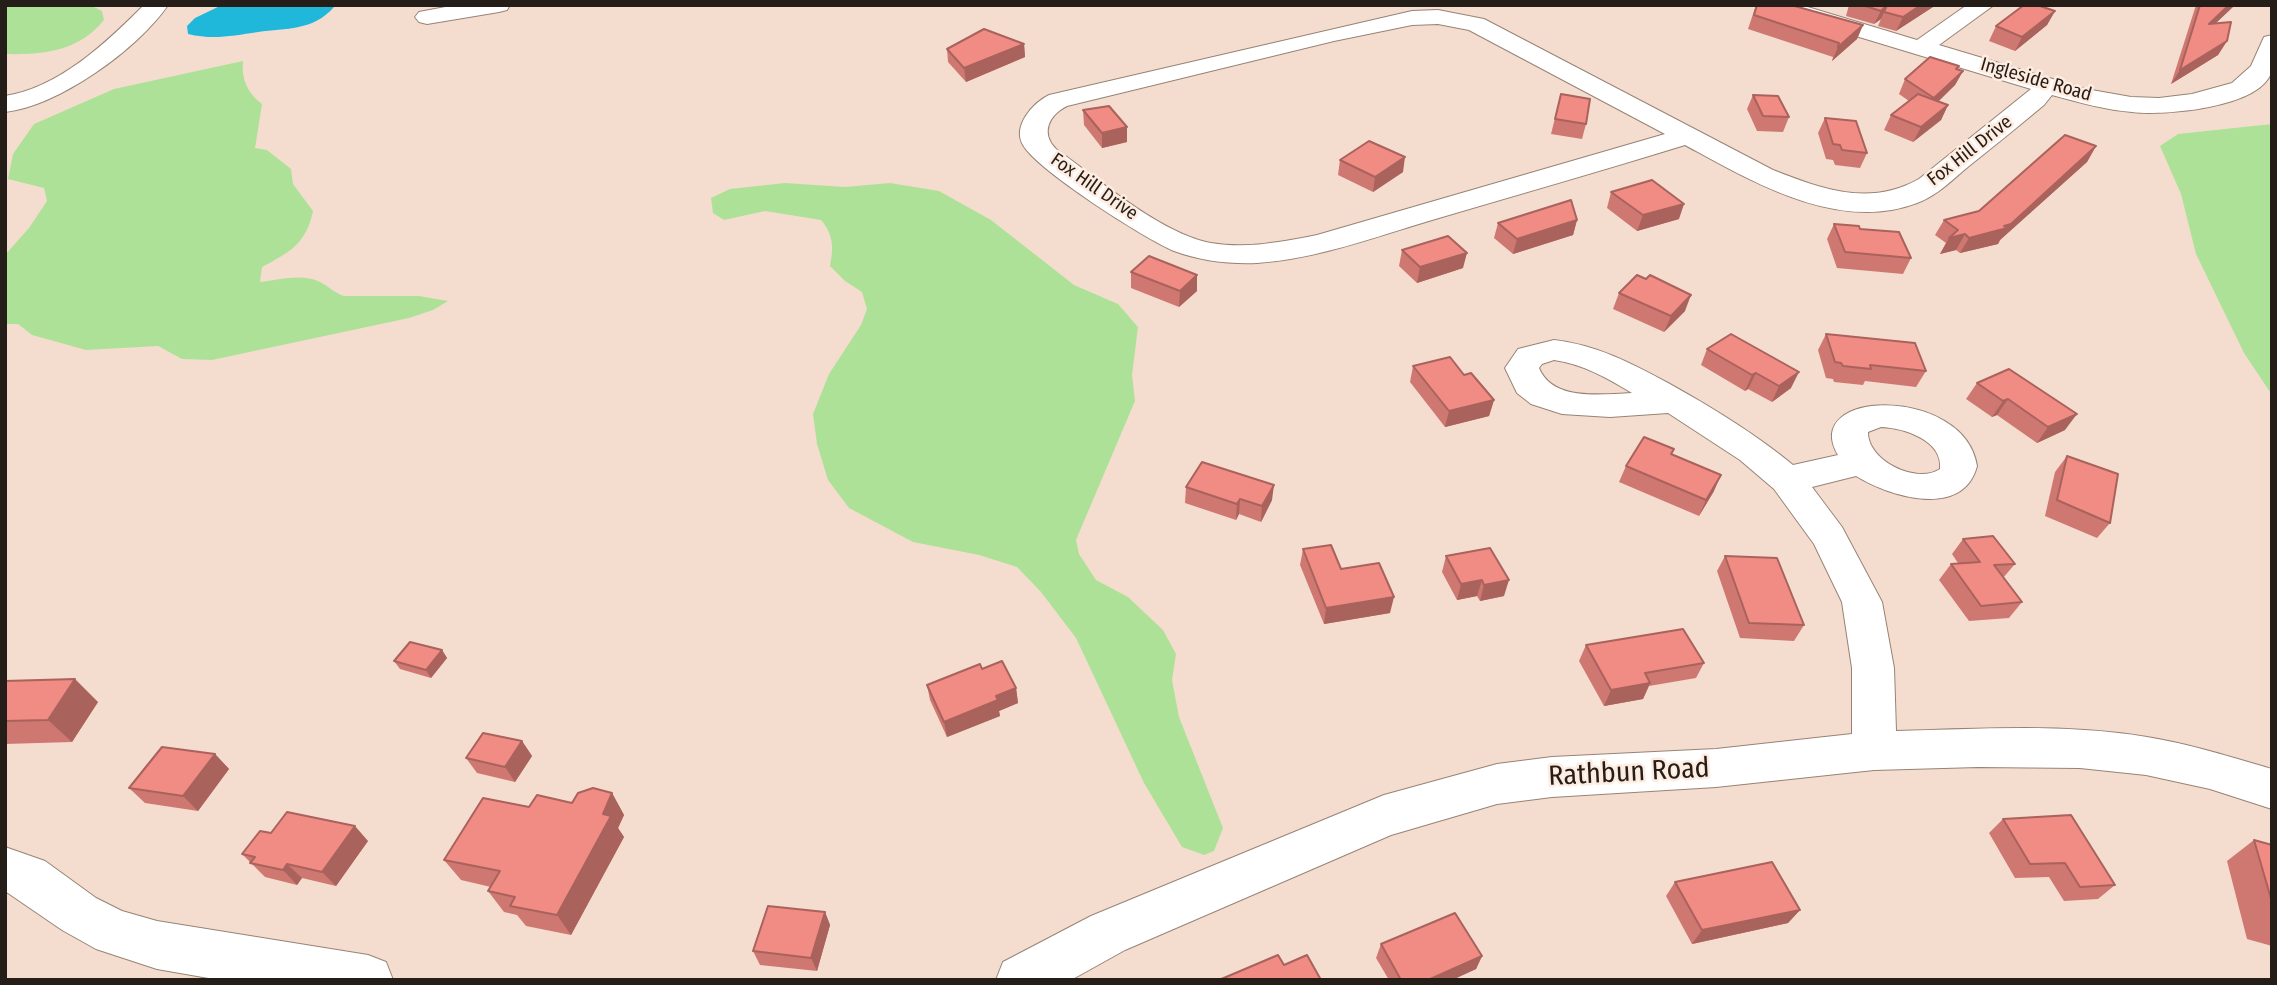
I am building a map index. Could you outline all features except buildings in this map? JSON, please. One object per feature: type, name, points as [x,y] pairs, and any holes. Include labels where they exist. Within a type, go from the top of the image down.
[{"type":"street","points":[[6,108],[83,71],[116,46],[158,5]]},
{"type":"street","points":[[428,17],[499,5]]},
{"type":"street","name":"Ingleside Road","points":[[1778,5],[2048,84],[2136,106],[2185,103],[2230,93],[2252,81],[2265,65],[2272,42]]},
{"type":"street","points":[[1922,48],[1983,5]]},
{"type":"street","name":"Fox Hill Drive","points":[[1687,136],[1336,238],[1267,253],[1243,255],[1205,251],[1155,229],[1046,155],[1035,143],[1034,126],[1045,107],[1091,91],[1334,34],[1412,18],[1438,17],[1476,24],[1763,176],[1809,194],[1852,202],[1884,202],[1908,197],[1929,185],[2035,100],[2048,84]]},
{"type":"street","points":[[1672,401],[1708,420],[1753,451],[1787,480],[1829,537],[1862,602],[1873,668],[1874,751]]},
{"type":"street","points":[[1787,480],[1861,461]]},
{"type":"street","name":"Rathbun Road","points":[[1021,980],[1108,933],[1384,816],[1497,784],[1552,777],[1716,768],[1874,751],[1978,748],[2080,749],[2146,756],[2210,770],[2272,789]]},
{"type":"street","points":[[5,869],[28,877],[79,914],[113,932],[157,946],[368,980]]},
{"type":"green space","points":[[5,5],[90,5],[102,11],[104,20],[72,45],[47,52],[5,54]]},
{"type":"green space","points":[[243,61],[246,86],[262,104],[255,148],[267,150],[291,169],[293,184],[313,211],[306,232],[295,246],[262,267],[260,282],[306,278],[320,282],[344,296],[419,296],[448,301],[433,310],[409,318],[212,360],[182,359],[158,346],[86,350],[32,335],[18,324],[5,324],[5,255],[29,228],[47,201],[44,188],[8,179],[13,154],[34,124],[114,89]]},
{"type":"green space","points":[[2272,124],[2272,395],[2244,353],[2196,254],[2181,194],[2160,146],[2178,134]]},
{"type":"green space","points":[[785,183],[845,187],[890,183],[939,191],[991,220],[1074,285],[1118,304],[1138,327],[1132,375],[1135,401],[1076,540],[1079,554],[1096,580],[1128,597],[1163,630],[1176,654],[1172,680],[1179,717],[1223,828],[1214,851],[1204,855],[1182,847],[1144,783],[1076,638],[1041,592],[1017,567],[979,555],[913,542],[849,508],[828,480],[817,444],[813,414],[829,374],[861,325],[867,309],[862,292],[845,281],[830,266],[832,241],[821,220],[765,211],[724,220],[713,213],[711,198],[730,189]]},
{"type":"water","points":[[222,5],[334,7],[326,15],[299,27],[223,37],[188,34],[187,26],[195,18]]}]
